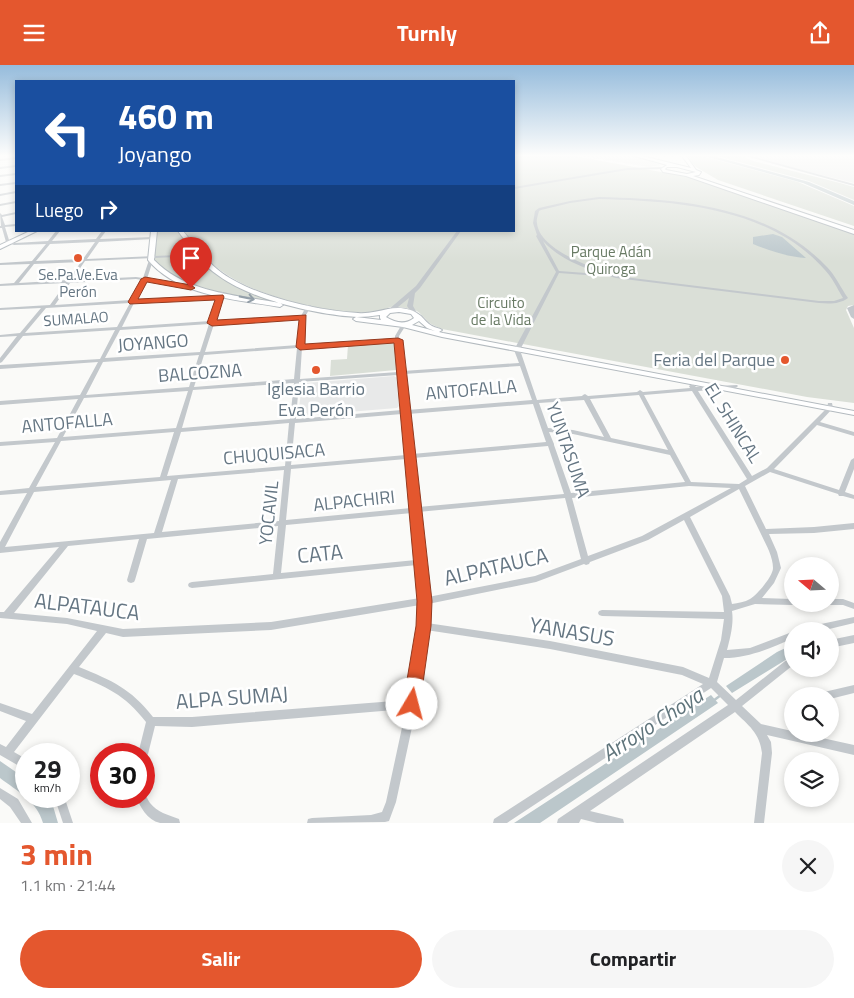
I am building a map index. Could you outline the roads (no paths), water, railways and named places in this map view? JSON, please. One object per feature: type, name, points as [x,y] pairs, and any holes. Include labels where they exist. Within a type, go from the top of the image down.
[{"type":"main road","points":[[737,191],[854,230]]},
{"type":"main road","points":[[745,191],[854,230]]},
{"type":"main road","points":[[0,247],[7,241],[32,232]]},
{"type":"main road","points":[[181,232],[199,255],[221,275],[234,283],[306,311],[357,315],[403,310],[416,315],[429,327],[436,330],[692,385],[716,387],[830,406],[852,407]]},
{"type":"main road","points":[[154,235],[150,259],[166,276],[191,288],[306,311],[404,325],[427,332],[735,385],[854,413]]},
{"type":"main road","points":[[388,311],[384,314],[383,318],[391,323]]},
{"type":"main road","points":[[404,325],[414,322],[416,315]]},
{"type":"street","points":[[0,195],[15,192]]},
{"type":"street","points":[[599,198],[663,200],[705,207],[761,223],[793,239],[810,251],[827,268],[840,284],[846,298],[840,301],[810,301],[616,277],[558,272],[537,234],[534,220],[537,211],[546,206],[599,198]]},
{"type":"street","points":[[0,205],[15,202]]},
{"type":"street","points":[[7,241],[1,227],[0,215],[15,213]]},
{"type":"street","points":[[1,227],[15,225]]},
{"type":"street","points":[[15,285],[57,232]]},
{"type":"street","points":[[52,306],[103,232]]},
{"type":"street","points":[[388,311],[412,293],[458,232]]},
{"type":"street","points":[[537,234],[556,250],[575,262],[616,277]]},
{"type":"street","points":[[0,239],[48,243],[98,241],[154,235]]},
{"type":"street","points":[[0,264],[150,259],[199,255]]},
{"type":"street","points":[[0,550],[145,279],[150,259]]},
{"type":"street","points":[[518,347],[558,272]]},
{"type":"street","points":[[0,285],[145,279],[191,288]]},
{"type":"street","points":[[412,293],[410,303],[416,315]]},
{"type":"street","points":[[0,309],[220,295],[163,479]]},
{"type":"street","points":[[0,361],[44,307]]},
{"type":"street","points":[[853,307],[850,309],[854,317]]},
{"type":"street","name":"SUMALAO","points":[[0,336],[212,323],[306,311]]},
{"type":"street","name":"YOCAVIL","points":[[277,577],[300,347],[306,311]]},
{"type":"street","points":[[312,823],[371,820],[385,817],[391,802],[412,704],[423,626],[424,601],[398,340],[398,333],[404,325]]},
{"type":"street","name":"JOYANGO","points":[[0,367],[398,340]]},
{"type":"street","name":"YUNTASUMA","points":[[518,347],[522,364],[568,495],[586,561]]},
{"type":"street","name":"BALCOZNA","points":[[0,403],[522,364]]},
{"type":"street","name":"ANTOFALLA","points":[[0,444],[640,393],[692,385]]},
{"type":"street","name":"EL SHINCAL","points":[[692,385],[751,480]]},
{"type":"street","points":[[716,387],[735,385]]},
{"type":"street","points":[[640,393],[689,484]]},
{"type":"street","points":[[585,397],[609,440]]},
{"type":"street","name":"ALPATAUCA","points":[[3,616],[67,621],[123,633],[271,626],[424,601],[536,579],[644,538],[769,470],[816,423],[830,406]]},
{"type":"street","points":[[816,423],[854,434]]},
{"type":"street","points":[[546,430],[574,432],[672,453]]},
{"type":"street","name":"CHUQUISACA","points":[[0,493],[551,444]]},
{"type":"street","points":[[841,494],[854,462]]},
{"type":"street","points":[[769,470],[854,497]]},
{"type":"street","points":[[157,535],[175,477]]},
{"type":"street","name":"ALPACHIRI","points":[[0,550],[689,484],[741,486]]},
{"type":"street","name":"EL SHINCAL","points":[[741,486],[764,532],[778,570],[754,601]]},
{"type":"street","points":[[498,823],[715,686],[729,612],[726,597],[686,516]]},
{"type":"street","points":[[764,532],[814,531],[854,526]]},
{"type":"street","points":[[131,580],[144,536]]},
{"type":"street","points":[[3,616],[66,544]]},
{"type":"street","name":"CATA","points":[[192,585],[421,562]]},
{"type":"street","points":[[602,613],[729,612],[754,601],[784,602]]},
{"type":"street","points":[[839,602],[854,606]]},
{"type":"street","points":[[839,624],[854,620]]},
{"type":"street","name":"YANASUS","points":[[423,626],[550,645],[664,667],[683,671],[715,686]]},
{"type":"street","points":[[15,758],[4,751],[34,719],[104,629]]},
{"type":"street","points":[[721,654],[738,655],[752,652],[784,639]]},
{"type":"street","points":[[839,642],[854,639]]},
{"type":"street","points":[[562,823],[576,818],[735,706],[784,667]]},
{"type":"street","points":[[73,669],[112,685],[128,694],[151,721],[146,743]]},
{"type":"street","points":[[715,686],[758,728],[766,742],[767,753],[759,823]]},
{"type":"street","points":[[839,692],[854,689]]},
{"type":"street","name":"ALPA SUMAJ","points":[[151,721],[192,722],[412,704]]},
{"type":"street","points":[[0,707],[34,719]]},
{"type":"street","points":[[758,728],[784,733]]},
{"type":"street","points":[[823,742],[854,750]]},
{"type":"street","points":[[0,793],[14,803],[27,823]]},
{"type":"street","points":[[63,808],[68,823]]},
{"type":"street","points":[[148,808],[163,819],[174,823]]},
{"type":"street","points":[[576,818],[618,823]]},
{"type":"waterway","name":"Arroyo Choya","points":[[713,701],[721,695]]},
{"type":"place","name":"Se.Pa.Ve.Eva Perón","points":[[78,258]]},
{"type":"place","name":"Feria del Parque","points":[[785,360]]},
{"type":"place","name":"Iglesia Barrio Eva Perón","points":[[316,370]]},
{"type":"park label","name":"Parque Adán Quiroga","points":[[611,260]]},
{"type":"park label","name":"Circuito de la Vida","points":[[501,312]]}]
